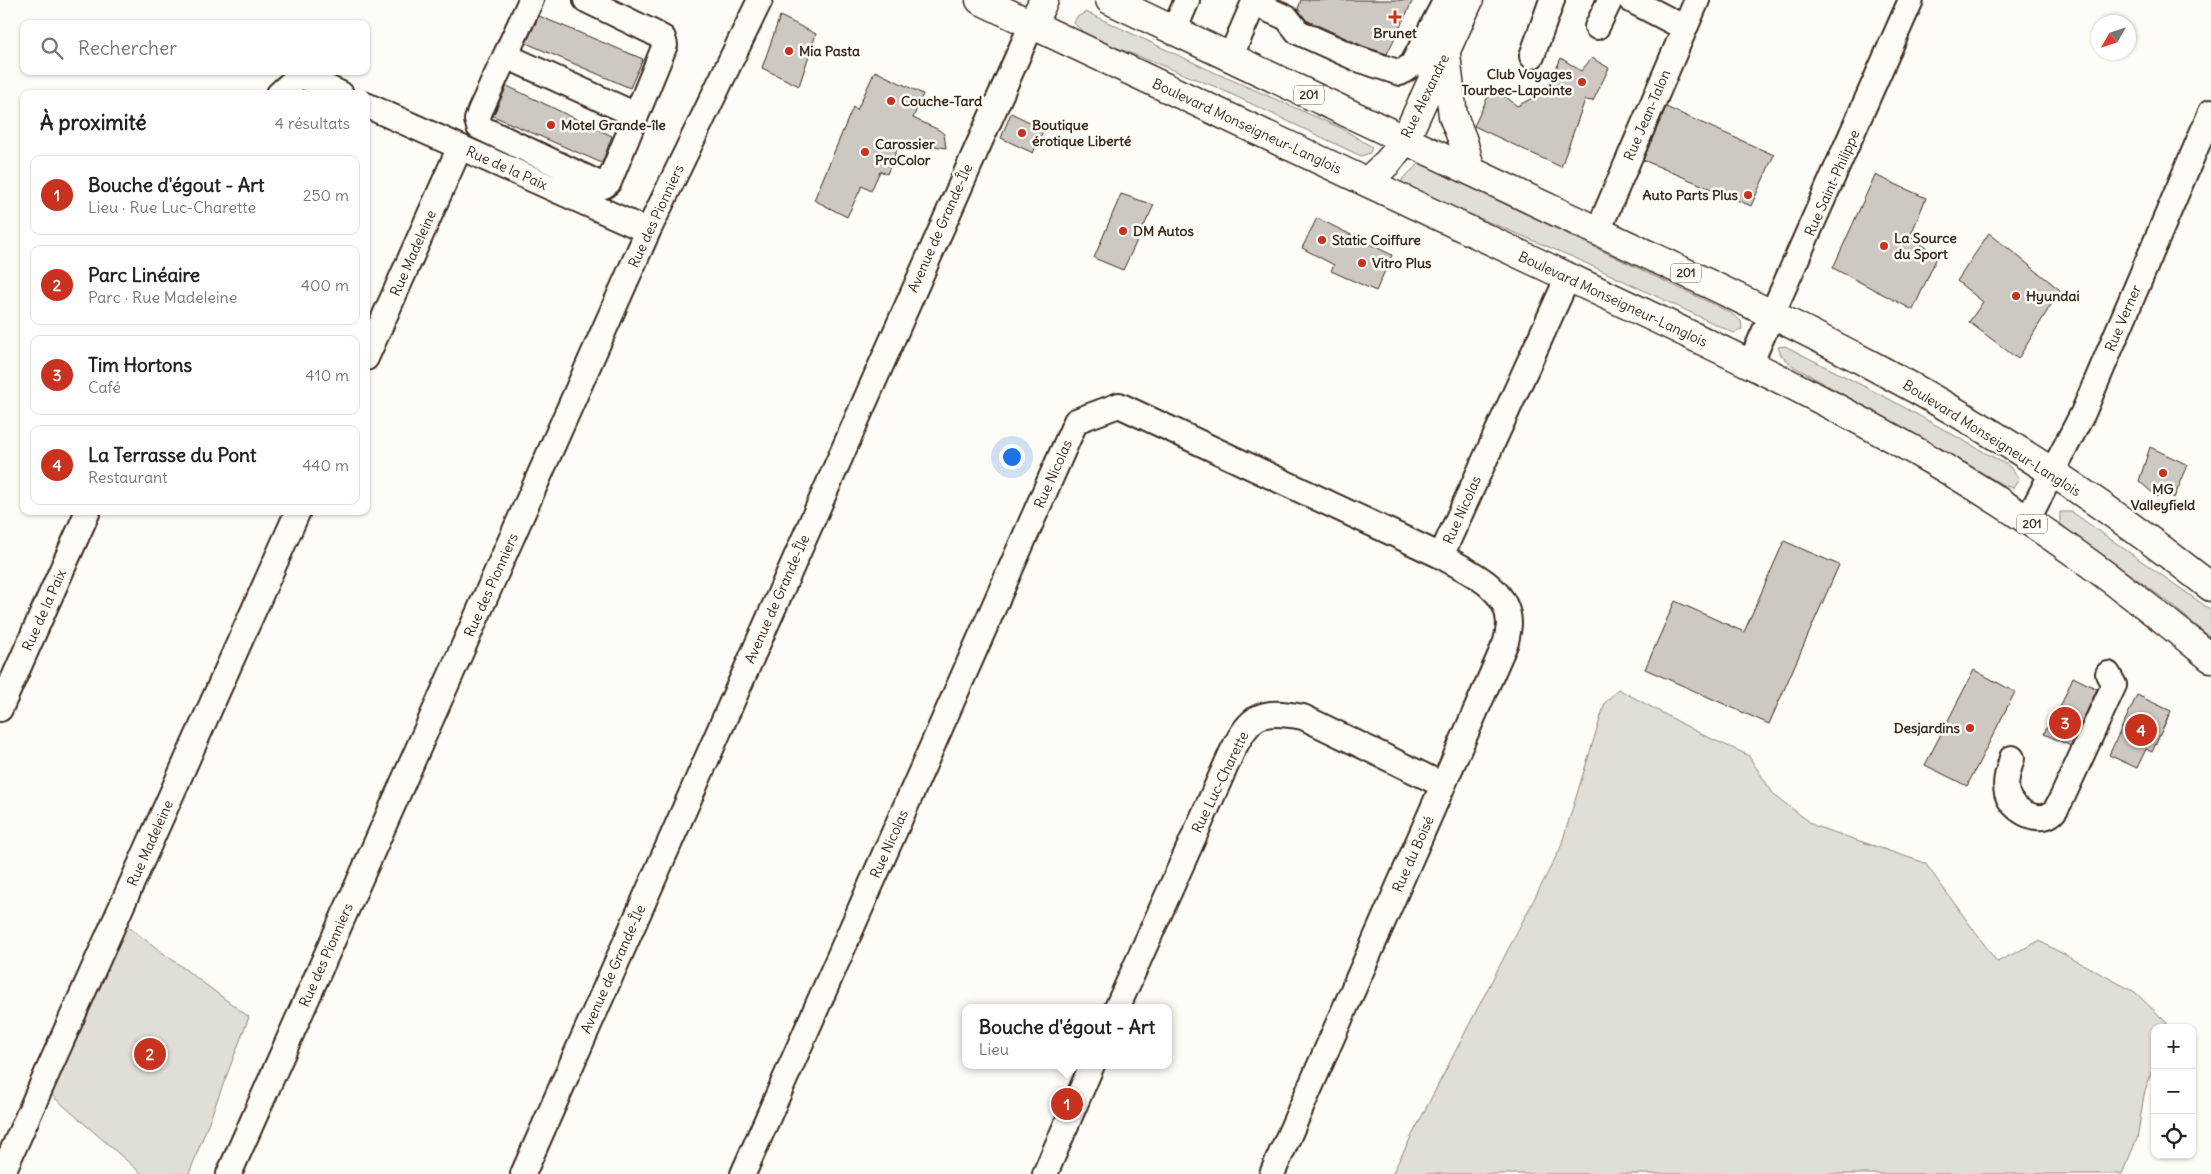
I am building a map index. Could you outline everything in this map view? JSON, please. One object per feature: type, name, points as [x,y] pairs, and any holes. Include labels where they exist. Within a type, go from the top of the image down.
[{"type":"main road","name":"Boulevard Monseigneur-Langlois","points":[[980,0],[1750,364],[1910,448],[2028,521],[2133,597],[2211,658]]},
{"type":"main road","points":[[1032,24],[1044,0]]},
{"type":"main road","name":"Rue Alexandre","points":[[1367,182],[1388,162],[1405,140],[1469,0]]},
{"type":"main road","name":"Boulevard Monseigneur-Langlois","points":[[1113,1],[1773,315],[1906,384],[2052,474],[2208,578]]},
{"type":"main road","points":[[1446,53],[1453,116],[1463,141],[1471,171]]},
{"type":"street","points":[[531,0],[480,111],[477,120],[479,127],[604,186],[609,182],[665,45],[663,38],[598,3]]},
{"type":"street","name":"Rue des Pionniers","points":[[229,1174],[648,231],[760,0]]},
{"type":"street","points":[[1174,31],[1187,0]]},
{"type":"street","points":[[1230,58],[1255,0],[1269,10],[1287,18],[1298,32],[1358,59],[1400,73],[1412,65],[1446,0]]},
{"type":"street","points":[[1532,56],[1552,0]]},
{"type":"street","points":[[1597,27],[1610,0]]},
{"type":"street","points":[[1630,0],[1685,28]]},
{"type":"street","name":"Rue Jean-Talon","points":[[1598,231],[1697,0]]},
{"type":"street","name":"Rue Saint-Philippe","points":[[1750,364],[1912,0]]},
{"type":"street","name":"Avenue de Grande-Île","points":[[523,1174],[1032,24]]},
{"type":"street","points":[[506,56],[636,115]]},
{"type":"street","points":[[284,90],[300,75],[332,90]]},
{"type":"street","name":"Rue de la Paix","points":[[370,107],[648,231]]},
{"type":"street","name":"Rue Verner","points":[[2028,521],[2083,413],[2211,112]]},
{"type":"street","name":"Rue Madeleine","points":[[370,349],[460,147]]},
{"type":"street","name":"Rue Nicolas","points":[[742,1174],[1076,421],[1119,405],[1441,556],[1568,277]]},
{"type":"street","name":"Rue de la Paix","points":[[0,709],[86,515]]},
{"type":"street","name":"Rue Madeleine","points":[[2,1174],[296,515]]},
{"type":"street","name":"Rue du Boisé","points":[[1272,1174],[1506,642],[1509,622],[1502,601],[1487,583],[1441,556]]},
{"type":"street","points":[[2012,758],[2006,782],[2007,795],[2015,806],[2027,814],[2040,818],[2052,814],[2062,798],[2114,684],[2108,674]]},
{"type":"street","name":"Rue Luc-Charette","points":[[1119,1004],[1232,752],[1244,728],[1260,715],[1283,714],[1303,717],[1443,785]]},
{"type":"street","points":[[1045,1174],[1090,1069]]},
{"type":"shaded area","points":[[1086,12],[1218,74],[1341,128],[1372,147],[1370,153],[1361,156],[1216,87],[1087,36],[1074,23],[1077,17]]},
{"type":"shaded area","points":[[1420,163],[1729,312],[1741,321],[1742,329],[1734,333],[1575,258],[1410,189],[1401,183],[1403,178]]},
{"type":"shaded area","points":[[1785,346],[1891,400],[2009,466],[2019,479],[2013,488],[2003,485],[1793,366],[1781,355],[1778,347]]},
{"type":"shaded area","points":[[2060,512],[2072,512],[2211,610],[2211,638],[2167,601],[2068,530],[2060,523]]},
{"type":"shaded area","points":[[1618,689],[1703,735],[1748,755],[1774,795],[1815,826],[1925,863],[1997,962],[2039,941],[2135,992],[2167,1023],[2151,1024],[2151,1073],[2144,1095],[2137,1139],[2122,1174],[1392,1174],[1560,849],[1605,703]]},
{"type":"shaded area","points":[[123,923],[249,1017],[189,1174],[142,1174],[48,1092]]},
{"type":"building","points":[[1301,0],[1413,0],[1387,54],[1363,46],[1306,20],[1298,9]]},
{"type":"building","name":"Motel Grande-île","points":[[539,16],[643,59],[630,88],[526,43]]},
{"type":"building","name":"Mia Pasta","points":[[780,16],[816,34],[799,86],[762,68]]},
{"type":"building","points":[[1561,58],[1581,71],[1592,58],[1609,68],[1593,101],[1585,100],[1561,167],[1474,126],[1493,86],[1517,106],[1546,91]]},
{"type":"building","name":"Carossier ProColor","points":[[875,71],[923,94],[913,118],[944,134],[946,148],[934,146],[929,142],[919,147],[900,142],[887,174],[880,171],[871,191],[862,186],[847,217],[814,200],[853,107],[857,110]]},
{"type":"building","name":"Motel Grande-île","points":[[507,86],[612,136],[602,163],[493,116]]},
{"type":"building","points":[[1666,107],[1774,155],[1751,206],[1643,160]]},
{"type":"building","name":"Boutique érotique Liberté","points":[[1011,113],[1044,129],[1033,153],[1001,138]]},
{"type":"building","name":"La Source du Sport","points":[[1875,175],[1926,198],[1910,237],[1938,255],[1913,310],[1833,268]]},
{"type":"building","name":"DM Autos","points":[[1121,194],[1154,205],[1123,270],[1094,258]]},
{"type":"building","name":"Vitro Plus","points":[[1317,218],[1392,255],[1376,291],[1331,271],[1334,265],[1302,248]]},
{"type":"building","name":"Hyundai","points":[[1989,233],[2060,290],[2018,359],[1969,322],[1983,302],[1957,281]]},
{"type":"building","name":"MG Valleyfield","points":[[2150,447],[2188,465],[2174,498],[2159,487],[2157,497],[2139,481]]},
{"type":"building","points":[[1784,541],[1839,565],[1769,724],[1645,669],[1675,601],[1744,632]]},
{"type":"building","name":"Desjardins","points":[[1974,670],[2015,692],[1967,786],[1925,765]]},
{"type":"building","points":[[2073,677],[2097,689],[2071,746],[2044,734],[2054,710],[2058,712]]},
{"type":"building","points":[[2137,695],[2171,711],[2152,752],[2146,749],[2137,768],[2109,755]]},
{"type":"place","name":"Brunet","points":[[1395,17]]},
{"type":"place","name":"Mia Pasta","points":[[789,51]]},
{"type":"place","name":"Club Voyages Tourbec-Lapointe","points":[[1582,82]]},
{"type":"place","name":"Couche-Tard","points":[[891,101]]},
{"type":"place","name":"Motel Grande-île","points":[[551,125]]},
{"type":"place","name":"Boutique érotique Liberté","points":[[1022,133]]},
{"type":"place","name":"Carossier ProColor","points":[[865,152]]},
{"type":"place","name":"Auto Parts Plus","points":[[1748,195]]},
{"type":"place","name":"DM Autos","points":[[1123,231]]},
{"type":"place","name":"Static Coiffure","points":[[1322,240]]},
{"type":"place","name":"La Source du Sport","points":[[1884,246]]},
{"type":"place","name":"Vitro Plus","points":[[1362,263]]},
{"type":"place","name":"Hyundai","points":[[2016,296]]},
{"type":"place","name":"MG Valleyfield","points":[[2163,473]]},
{"type":"place","name":"Tim Hortons","points":[[2065,723]]},
{"type":"place","name":"Desjardins","points":[[1970,728]]},
{"type":"place","name":"La Terrasse du Pont","points":[[2141,730]]},
{"type":"place","name":"Parc Linéaire","points":[[150,1054]]},
{"type":"place","name":"Bouche d'égout - Art","points":[[1067,1104]]}]
